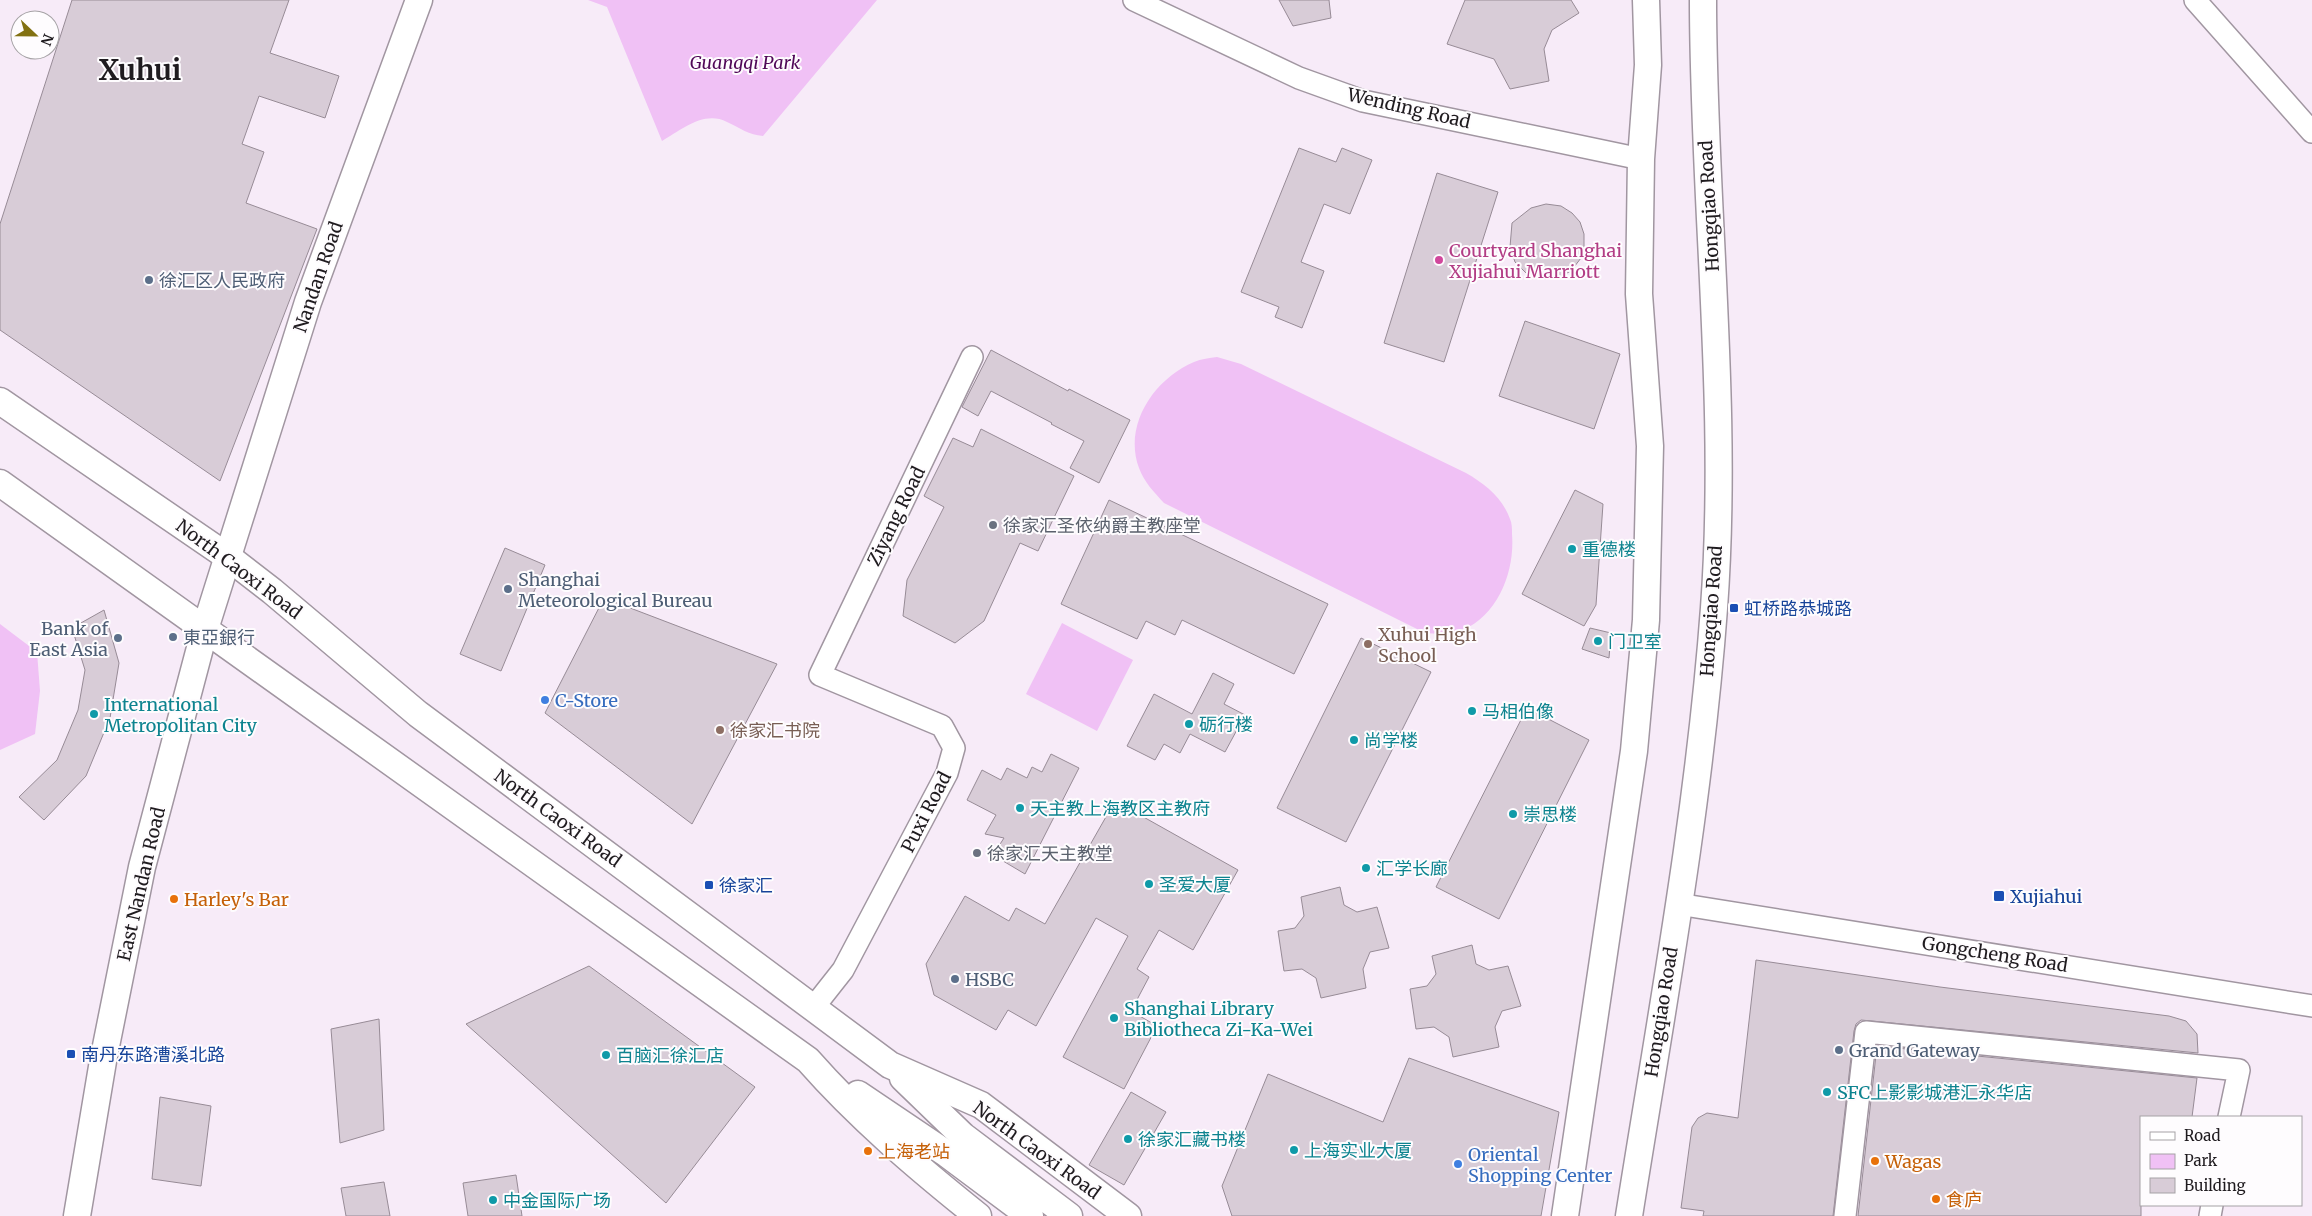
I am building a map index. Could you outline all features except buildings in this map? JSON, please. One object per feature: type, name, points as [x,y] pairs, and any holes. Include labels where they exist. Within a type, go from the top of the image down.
[{"type":"main road","name":"Nandan Road","points":[[228,557],[308,302],[419,0]]},
{"type":"main road","points":[[1564,1216],[1634,751],[1646,620],[1650,446],[1639,294],[1641,159],[1648,65],[1646,0]]},
{"type":"main road","name":"Hongqiao Road","points":[[1629,1216],[1698,765],[1714,606],[1718,464],[1703,77],[1703,0]]},
{"type":"main road","name":"North Caoxi Road","points":[[0,400],[228,557],[272,591],[418,714],[890,1065],[981,1105],[1128,1216]]},
{"type":"main road","points":[[0,484],[808,1060],[947,1154],[1030,1216]]},
{"type":"main road","name":"East Nandan Road","points":[[77,1216],[103,1061],[142,867],[205,629],[228,557]]},
{"type":"main road","points":[[808,1060],[832,1087],[926,1174],[978,1216]]},
{"type":"main road","points":[[890,1065],[963,1136],[1069,1216]]},
{"type":"street","name":"Wending Road","points":[[1134,0],[1299,78],[1363,101],[1641,159]]},
{"type":"street","points":[[2195,0],[2312,132]]},
{"type":"street","name":"Ziyang Road","points":[[820,675],[972,357]]},
{"type":"street","name":"Puxi Road","points":[[812,1008],[848,962],[947,773],[954,748],[942,726],[820,675]]},
{"type":"street","name":"Gongcheng Road","points":[[1678,904],[2312,1006]]},
{"type":"street","points":[[1845,1216],[1866,1032],[2238,1070],[2229,1116]]},
{"type":"green space","name":"Guangqi Park","points":[[588,0],[877,0],[763,136],[749,133],[727,122],[710,118],[693,123],[662,141],[607,7]]},
{"type":"green space","points":[[1217,357],[1241,364],[1466,473],[1492,492],[1507,511],[1511,521],[1512,548],[1511,562],[1502,590],[1486,613],[1476,623],[1458,632],[1444,634],[1425,633],[1164,503],[1146,482],[1139,468],[1135,452],[1135,436],[1139,420],[1146,405],[1166,380],[1194,362]]},
{"type":"green space","points":[[1062,623],[1133,660],[1097,731],[1026,694]]},
{"type":"green space","points":[[0,624],[37,652],[40,691],[35,734],[0,750]]},
{"type":"place","name":"Courtyard Shanghai Xujiahui Marriott","points":[[1439,260]]},
{"type":"place","name":"徐汇区人民政府","points":[[149,280]]},
{"type":"place","name":"徐家汇圣依纳爵主教座堂","points":[[993,525]]},
{"type":"place","name":"重德楼","points":[[1572,549]]},
{"type":"place","name":"Shanghai Meteorological Bureau","points":[[508,589]]},
{"type":"place","name":"虹桥路恭城路","points":[[1734,608]]},
{"type":"place","name":"東亞銀行","points":[[173,637]]},
{"type":"place","name":"Bank of East Asia","points":[[118,638]]},
{"type":"place","name":"门卫室","points":[[1598,641]]},
{"type":"place","name":"Xuhui High School","points":[[1368,644]]},
{"type":"place","name":"C-Store","points":[[545,700]]},
{"type":"place","name":"马相伯像","points":[[1472,711]]},
{"type":"place","name":"International Metropolitan City","points":[[94,714]]},
{"type":"place","name":"砺行楼","points":[[1189,724]]},
{"type":"place","name":"徐家汇书院","points":[[720,730]]},
{"type":"place","name":"尚学楼","points":[[1354,740]]},
{"type":"place","name":"天主教上海教区主教府","points":[[1020,808]]},
{"type":"place","name":"崇思楼","points":[[1513,814]]},
{"type":"place","name":"徐家汇天主教堂","points":[[977,853]]},
{"type":"place","name":"汇学长廊","points":[[1366,868]]},
{"type":"place","name":"圣爱大厦","points":[[1149,884]]},
{"type":"place","name":"徐家汇","points":[[709,885]]},
{"type":"place","name":"Xujiahui","points":[[1999,896]]},
{"type":"place","name":"Harley's Bar","points":[[174,899]]},
{"type":"place","name":"HSBC","points":[[955,979]]},
{"type":"place","name":"Shanghai Library Bibliotheca Zi-Ka-Wei","points":[[1114,1018]]},
{"type":"place","name":"Grand Gateway","points":[[1839,1050]]},
{"type":"place","name":"南丹东路漕溪北路","points":[[71,1054]]},
{"type":"place","name":"百脑汇徐汇店","points":[[606,1055]]},
{"type":"place","name":"SFC上影影城港汇永华店","points":[[1827,1092]]},
{"type":"place","name":"徐家汇藏书楼","points":[[1128,1139]]},
{"type":"place","name":"上海实业大厦","points":[[1294,1150]]},
{"type":"place","name":"上海老站","points":[[868,1151]]},
{"type":"place","name":"Wagas","points":[[1875,1161]]},
{"type":"place","name":"Oriental Shopping Center","points":[[1458,1164]]},
{"type":"place","name":"食庐","points":[[1936,1199]]},
{"type":"place","name":"中金国际广场","points":[[493,1200]]},
{"type":"district","name":"Xuhui","points":[[140,70]]}]
